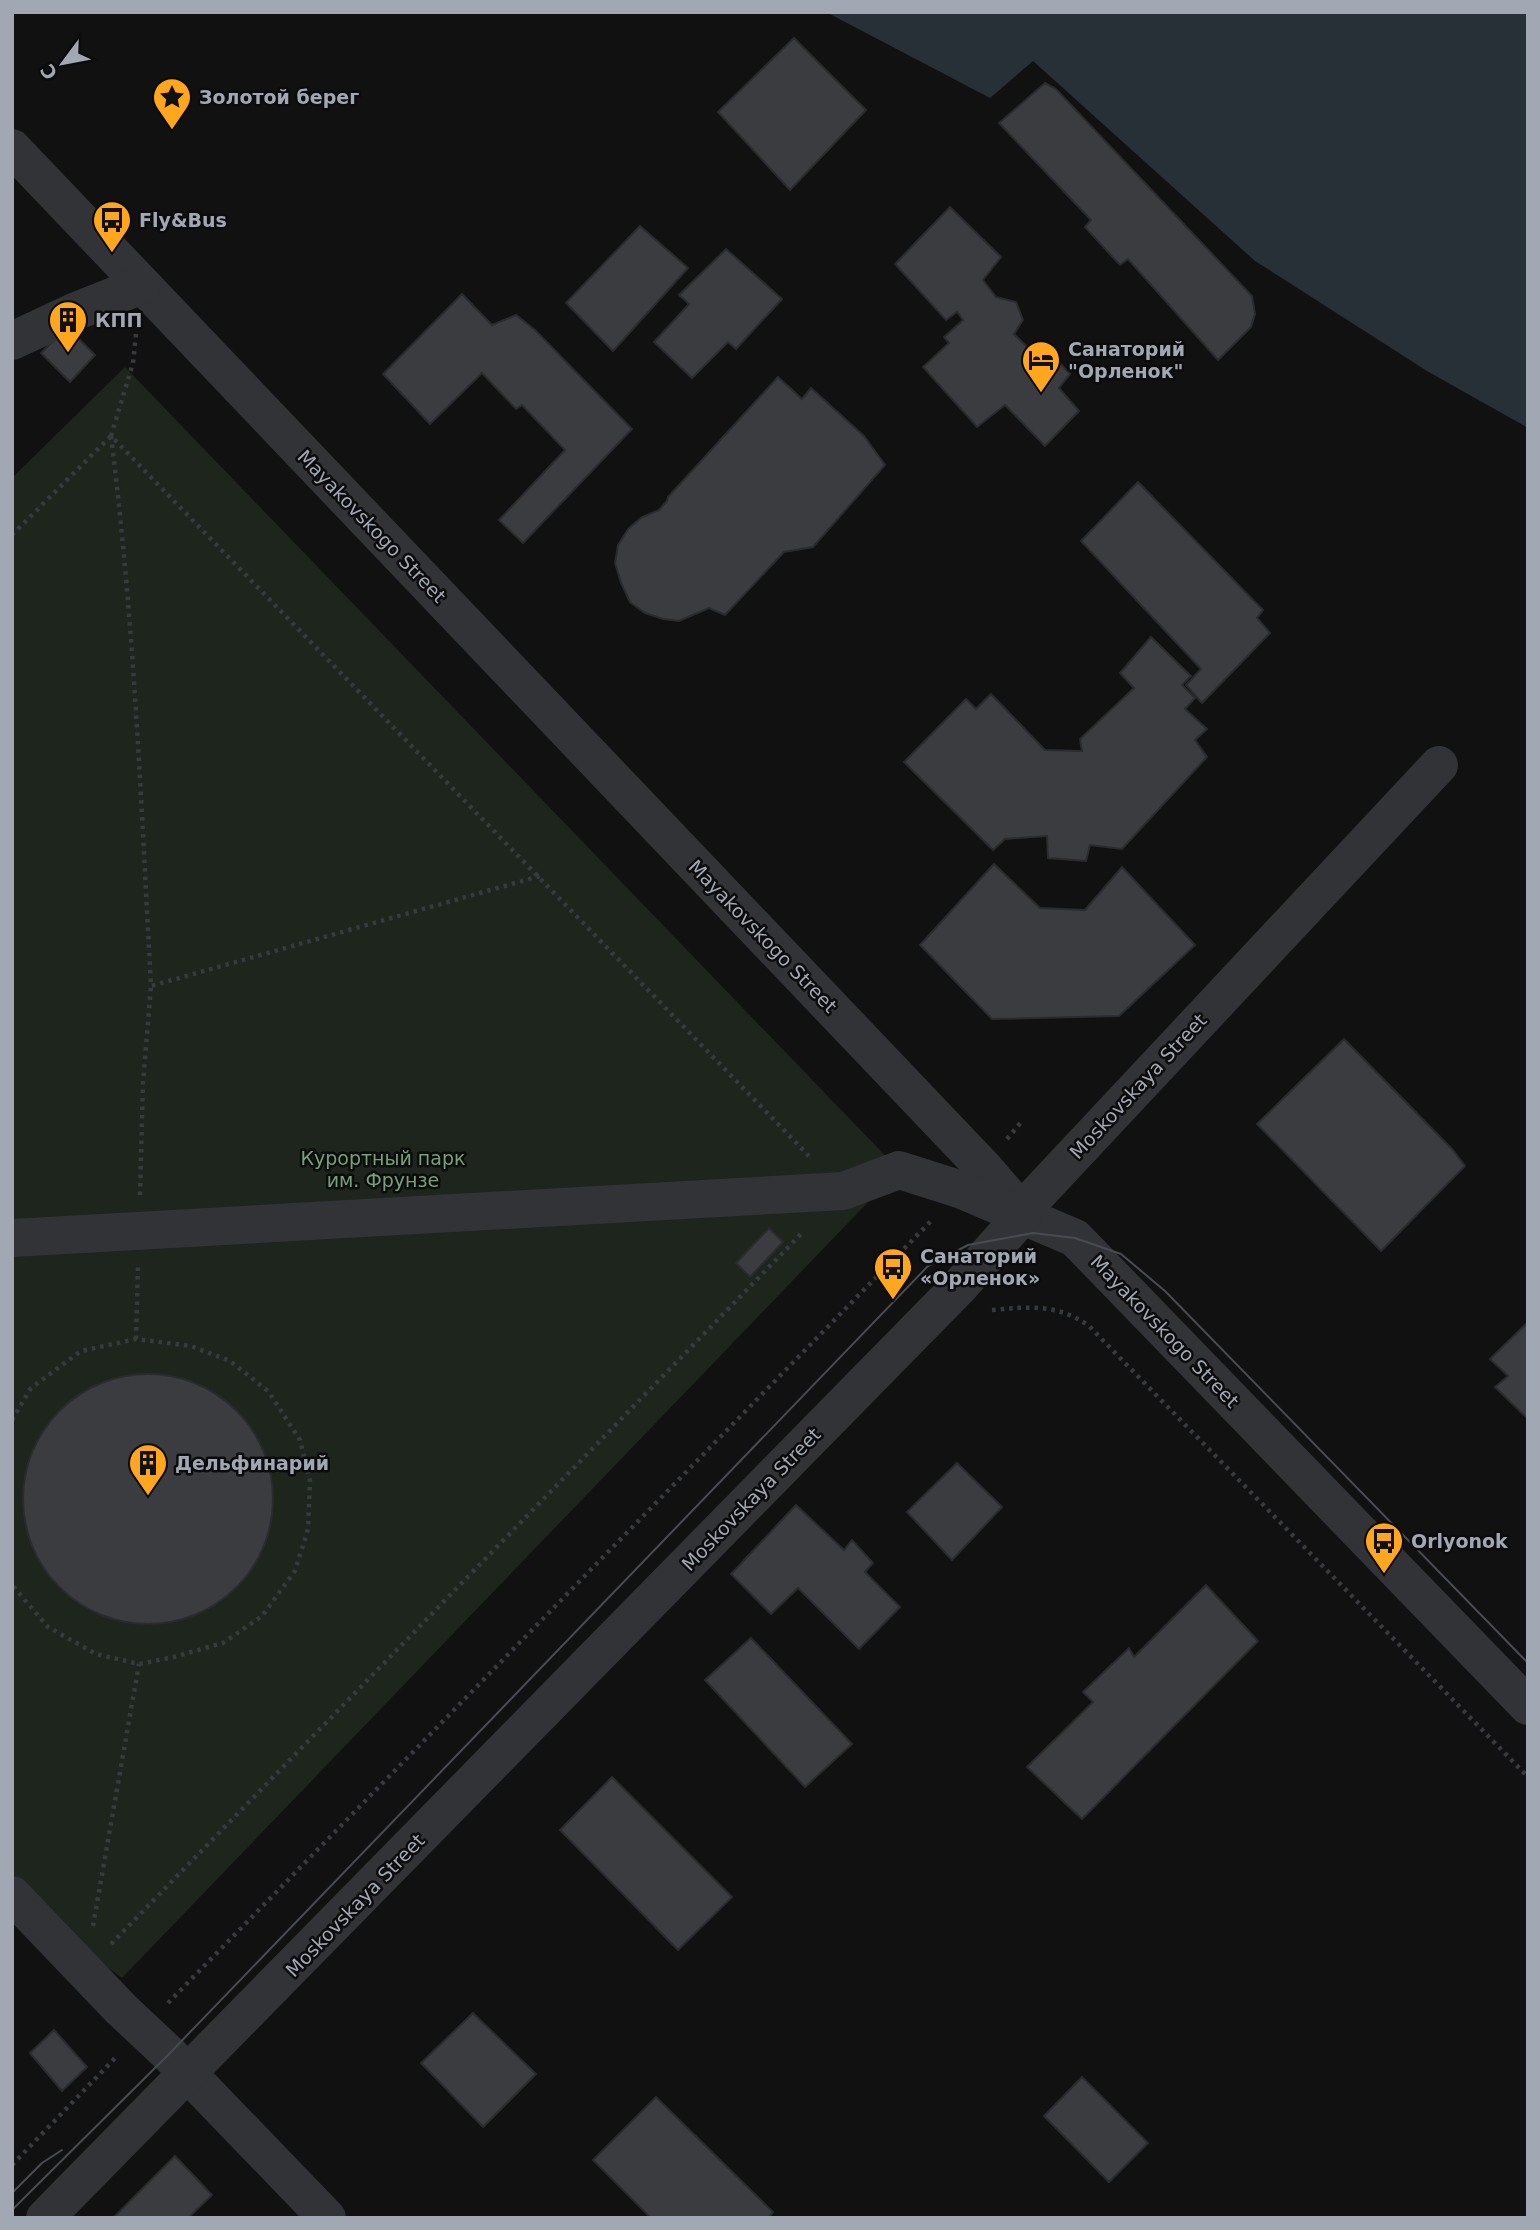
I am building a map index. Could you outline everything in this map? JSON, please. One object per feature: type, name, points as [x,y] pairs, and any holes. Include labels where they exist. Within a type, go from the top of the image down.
[{"type":"street","name":"Mayakovskogo Street","points":[[12,148],[972,1178],[1024,1214],[1075,1238],[1528,1706]]},
{"type":"street","points":[[12,341],[74,312],[142,285]]},
{"type":"street","name":"Moskovskaya Street","points":[[45,2218],[958,1288],[1024,1214],[1029,1203],[1439,765]]},
{"type":"street","points":[[12,1238],[843,1191],[899,1170],[972,1178]]},
{"type":"street","points":[[12,1895],[327,2218]]},
{"type":"path","points":[[136,1339],[143,1083],[151,986],[134,660],[123,527],[111,436],[133,363],[142,285]]},
{"type":"path","points":[[12,535],[111,436]]},
{"type":"path","points":[[86,1970],[843,1191],[111,436]]},
{"type":"path","points":[[151,986],[540,876]]},
{"type":"path","points":[[12,2165],[972,1178],[1022,1121]]},
{"type":"path","points":[[984,1310],[1053,1308],[1076,1317],[1088,1326],[1528,1777]]},
{"type":"path","points":[[12,1420],[31,1388],[81,1351],[136,1339],[191,1346],[230,1361],[268,1391],[300,1440],[310,1481],[308,1529],[295,1571],[262,1616],[223,1643],[139,1664],[96,1654],[48,1627],[12,1585]]},
{"type":"path","points":[[86,1970],[139,1664]]},
{"type":"green space","name":"Курортный парк им. Фрунзе","points":[[125,367],[899,1170],[122,1978],[12,1899],[12,478]]},
{"type":"shaded area","points":[[826,12],[1528,12],[1528,428],[1427,371],[1255,261],[1033,61],[990,98]]},
{"type":"building","points":[[794,38],[866,110],[790,190],[718,112]]},
{"type":"building","points":[[1045,83],[1056,89],[1252,296],[1255,314],[1251,327],[1218,360],[1128,259],[1120,265],[1085,227],[1091,220],[999,123]]},
{"type":"building","points":[[950,207],[1001,257],[983,280],[996,297],[1016,302],[1023,320],[1014,334],[1036,356],[1045,347],[1070,374],[1059,388],[1079,411],[1045,446],[1005,405],[977,427],[923,367],[949,343],[944,337],[963,320],[957,312],[946,320],[895,264]]},
{"type":"building","points":[[640,226],[688,268],[613,351],[566,303]]},
{"type":"building","points":[[726,249],[782,299],[736,349],[728,342],[692,378],[654,342],[689,304],[679,295]]},
{"type":"building","points":[[462,294],[492,325],[516,315],[535,330],[632,429],[523,543],[499,520],[565,450],[522,405],[516,409],[482,373],[430,424],[383,374]]},
{"type":"building","name":"КПП","points":[[67,327],[95,355],[70,382],[41,353]]},
{"type":"building","points":[[778,377],[802,399],[811,388],[864,436],[885,465],[813,547],[784,552],[725,615],[709,608],[679,621],[645,613],[630,602],[621,583],[615,563],[618,545],[629,528],[642,517],[659,510]]},
{"type":"building","points":[[1138,482],[1263,610],[1257,618],[1270,633],[1202,703],[1186,685],[1201,669],[1081,541]]},
{"type":"building","points":[[1151,637],[1191,676],[1182,685],[1195,698],[1185,709],[1207,729],[1195,740],[1207,757],[1122,849],[1090,845],[1086,861],[1048,858],[1047,836],[1005,839],[993,850],[904,762],[966,699],[976,709],[991,694],[1045,750],[1082,751],[1080,739],[1134,688],[1120,673]]},
{"type":"building","points":[[994,864],[1040,908],[1085,910],[1122,867],[1195,945],[1119,1016],[992,1019],[920,945]]},
{"type":"building","points":[[1344,1039],[1452,1149],[1465,1166],[1381,1251],[1257,1124]]},
{"type":"building","points":[[769,1228],[783,1242],[750,1277],[736,1263]]},
{"type":"building","points":[[1528,1322],[1528,1419],[1495,1387],[1508,1376],[1490,1359]]},
{"type":"building","name":"Дельфинарий","points":[[148,1374],[196,1384],[217,1395],[236,1411],[252,1430],[263,1451],[273,1499],[263,1547],[252,1568],[236,1587],[217,1603],[196,1614],[148,1624],[100,1614],[79,1603],[60,1587],[44,1568],[33,1547],[23,1499],[33,1451],[44,1430],[60,1411],[79,1395],[100,1384]]},
{"type":"building","points":[[957,1463],[1002,1507],[952,1560],[907,1512]]},
{"type":"building","points":[[796,1505],[844,1550],[852,1540],[873,1563],[865,1572],[900,1607],[859,1649],[798,1588],[771,1614],[731,1574]]},
{"type":"building","points":[[1206,1585],[1258,1641],[1082,1819],[1027,1767],[1093,1702],[1083,1692],[1129,1648],[1134,1657]]},
{"type":"building","points":[[751,1638],[852,1744],[805,1787],[705,1680]]},
{"type":"building","points":[[612,1777],[732,1897],[678,1950],[560,1830]]},
{"type":"building","points":[[473,2013],[536,2074],[483,2127],[421,2063]]},
{"type":"building","points":[[54,2030],[87,2067],[62,2091],[30,2053]]},
{"type":"building","points":[[1082,2077],[1148,2143],[1109,2182],[1044,2116]]},
{"type":"building","points":[[656,2097],[773,2212],[768,2218],[651,2218],[593,2160]]},
{"type":"building","points":[[175,2156],[212,2195],[188,2218],[113,2218]]},
{"type":"tram line","points":[[12,2210],[169,2054],[928,1266],[968,1245],[1033,1233],[1075,1238],[1121,1254],[1165,1291],[1528,1663]]},
{"type":"tram line","points":[[12,2193],[42,2163],[62,2150]]},
{"type":"place","name":"Золотой берег","points":[[172,131]]},
{"type":"place","name":"Fly&Bus","points":[[112,254]]},
{"type":"place","name":"КПП","points":[[68,354]]},
{"type":"place","name":"Санаторий \"Орленок\"","points":[[1041,394]]},
{"type":"place","name":"Санаторий «Орленок»","points":[[893,1301]]},
{"type":"place","name":"Дельфинарий","points":[[148,1497]]},
{"type":"place","name":"Orlyonok","points":[[1384,1575]]}]
